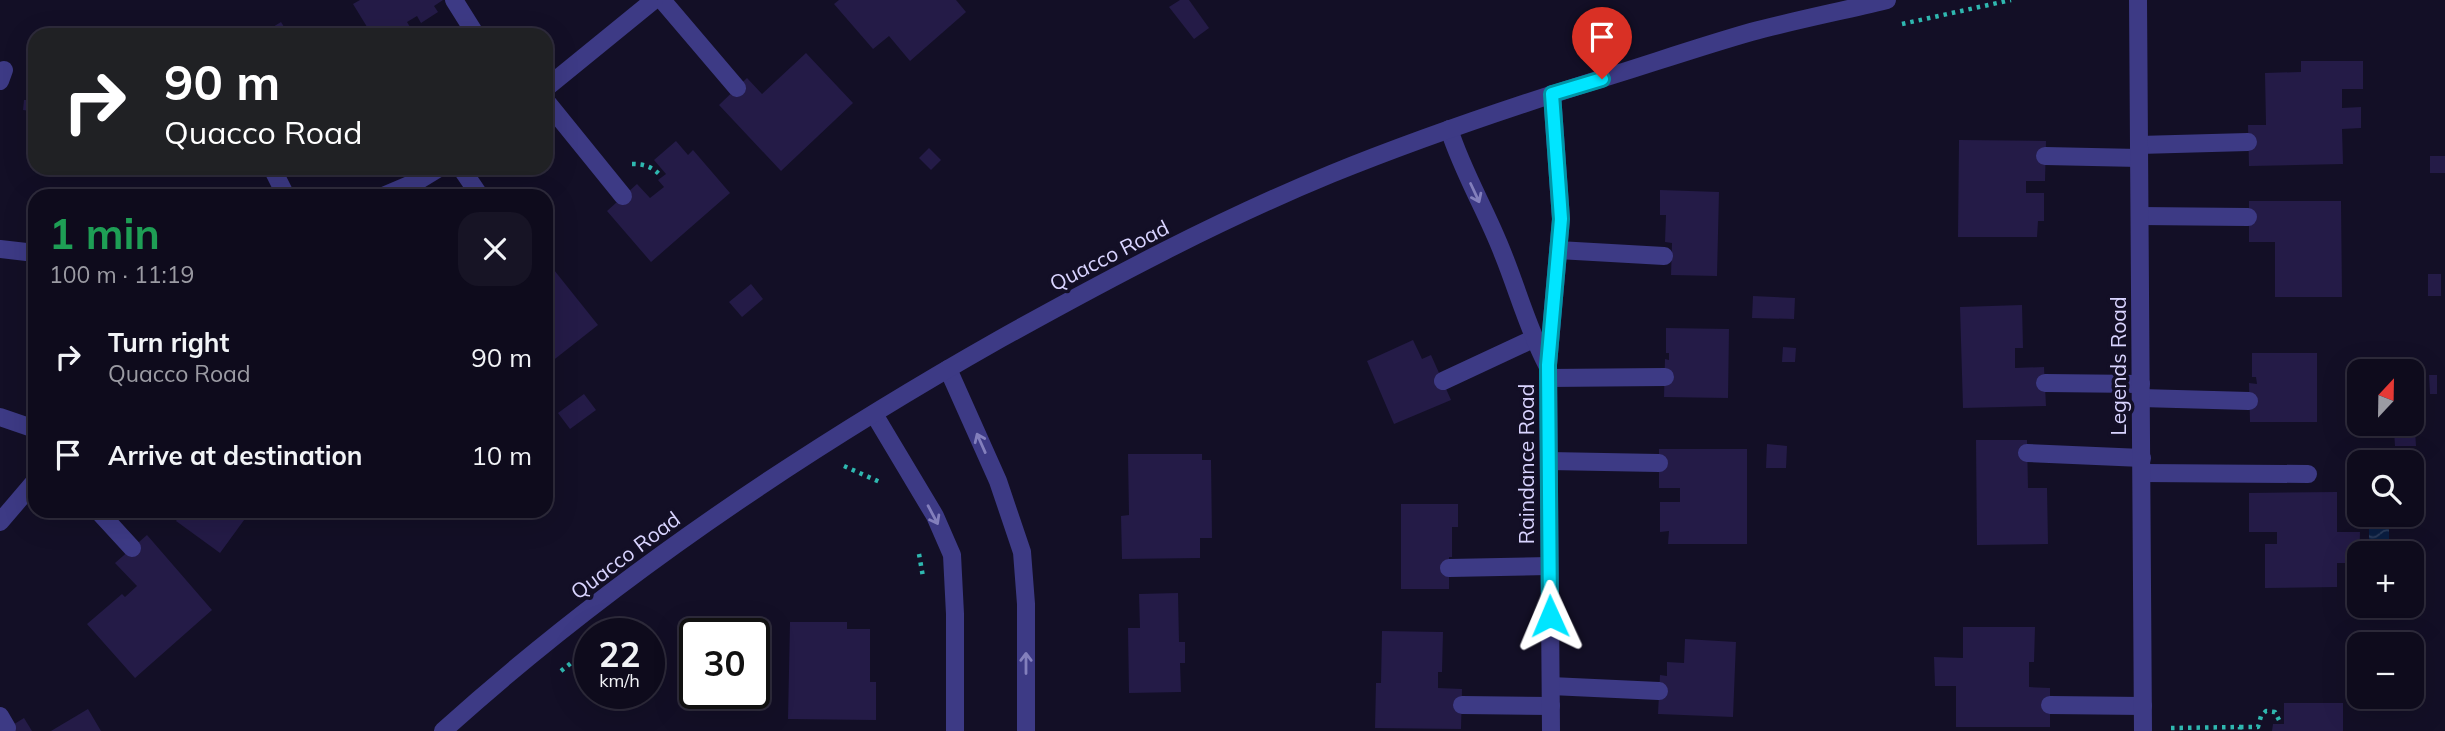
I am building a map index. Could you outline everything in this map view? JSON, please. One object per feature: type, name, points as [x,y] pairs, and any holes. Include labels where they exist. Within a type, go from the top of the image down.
[{"type":"street","points":[[454,0],[472,28]]},
{"type":"street","points":[[553,82],[653,0]]},
{"type":"street","points":[[662,0],[737,88]]},
{"type":"street","name":"Quacco Road","points":[[443,731],[555,637],[687,535],[786,467],[948,369],[1115,275],[1286,194],[1449,130],[1552,94],[1753,32],[1887,0]]},
{"type":"street","name":"Legends Road","points":[[2138,0],[2143,729]]},
{"type":"street","name":"Raindance Road","points":[[1551,731],[1548,372],[1561,219],[1552,94]]},
{"type":"street","points":[[553,110],[623,196]]},
{"type":"street","name":"Raindance Road","points":[[1449,130],[1458,156],[1503,252],[1533,339],[1548,372]]},
{"type":"street","points":[[2045,156],[2248,142]]},
{"type":"street","points":[[400,189],[428,175]]},
{"type":"street","points":[[2140,216],[2248,217]]},
{"type":"street","points":[[0,249],[28,252]]},
{"type":"street","points":[[1558,250],[1664,256]]},
{"type":"street","points":[[1443,381],[1533,339]]},
{"type":"street","points":[[948,369],[998,481],[1022,552],[1026,604],[1027,731]]},
{"type":"street","points":[[1548,372],[1665,377]]},
{"type":"street","points":[[2045,383],[2249,401]]},
{"type":"street","points":[[874,414],[934,516],[952,555],[955,731]]},
{"type":"street","points":[[0,417],[28,427]]},
{"type":"street","points":[[2027,453],[2142,465],[2308,474]]},
{"type":"street","points":[[1549,461],[1659,463]]},
{"type":"street","points":[[0,522],[28,489]]},
{"type":"street","points":[[104,518],[132,548]]},
{"type":"street","points":[[1449,568],[1549,566]]},
{"type":"street","points":[[1550,686],[1659,691]]},
{"type":"street","points":[[1462,705],[1551,706]]},
{"type":"street","points":[[2050,705],[2143,706]]},
{"type":"path","points":[[844,466],[886,485]]},
{"type":"path","points":[[916,545],[924,584]]},
{"type":"path","points":[[2143,729],[2258,729],[2261,716],[2266,711],[2275,712],[2281,724]]},
{"type":"water","points":[[2369,527],[2389,527],[2389,541],[2369,541]]},
{"type":"building","points":[[360,0],[443,0],[434,6],[438,12],[421,23],[417,16],[407,22],[411,28],[368,28],[353,4]]},
{"type":"building","points":[[839,0],[956,0],[966,12],[910,61],[889,36],[873,49],[834,4]]},
{"type":"building","points":[[1180,0],[1189,0],[1209,28],[1194,39],[1169,7]]},
{"type":"building","points":[[281,22],[285,28],[271,28]]},
{"type":"building","points":[[806,53],[853,103],[781,171],[719,105],[747,78],[762,94]]},
{"type":"building","points":[[2301,61],[2363,61],[2363,89],[2342,89],[2342,108],[2361,107],[2361,128],[2342,129],[2343,164],[2249,166],[2248,125],[2266,125],[2265,73],[2301,72]]},
{"type":"building","points":[[24,100],[28,100],[28,111],[23,110]]},
{"type":"building","points":[[1959,140],[2046,141],[2045,181],[2026,181],[2026,193],[2044,193],[2044,221],[2038,221],[2037,237],[1958,237]]},
{"type":"building","points":[[676,141],[688,155],[693,150],[730,193],[651,262],[607,211],[637,184],[650,198],[664,187],[658,180],[666,174],[654,160]]},
{"type":"building","points":[[929,148],[941,160],[931,170],[919,158]]},
{"type":"building","points":[[2430,156],[2445,156],[2445,173],[2430,173]]},
{"type":"building","points":[[1660,190],[1719,192],[1717,276],[1671,275],[1672,243],[1665,242],[1666,215],[1660,215]]},
{"type":"building","points":[[2249,201],[2341,201],[2342,297],[2275,297],[2275,242],[2249,242]]},
{"type":"building","points":[[553,269],[598,325],[553,360]]},
{"type":"building","points":[[2428,274],[2441,274],[2441,296],[2428,296]]},
{"type":"building","points":[[751,284],[763,299],[742,317],[729,302]]},
{"type":"building","points":[[1753,296],[1795,298],[1794,319],[1752,318]]},
{"type":"building","points":[[2022,305],[2023,348],[2015,348],[2015,368],[2044,367],[2046,406],[1963,408],[1960,307]]},
{"type":"building","points":[[1666,328],[1729,329],[1728,398],[1664,397],[1665,359],[1669,360],[1669,353],[1666,353]]},
{"type":"building","points":[[1413,340],[1422,359],[1431,355],[1451,400],[1394,424],[1367,361]]},
{"type":"building","points":[[1783,347],[1796,348],[1795,362],[1782,362]]},
{"type":"building","points":[[2252,353],[2317,353],[2317,422],[2250,422],[2249,383],[2257,384],[2256,377],[2252,377]]},
{"type":"building","points":[[2429,375],[2437,375],[2437,394],[2430,394]]},
{"type":"building","points":[[584,394],[596,410],[570,429],[558,413]]},
{"type":"building","points":[[2394,436],[2415,436],[2416,446],[2395,446]]},
{"type":"building","points":[[1976,440],[2027,440],[2028,488],[2047,488],[2048,544],[1977,545]]},
{"type":"building","points":[[1767,444],[1787,446],[1786,468],[1766,468]]},
{"type":"building","points":[[1659,449],[1747,449],[1747,544],[1668,544],[1669,531],[1660,532],[1660,502],[1680,502],[1680,488],[1659,488]]},
{"type":"building","points":[[1128,454],[1202,454],[1202,460],[1211,460],[1212,538],[1200,538],[1200,558],[1122,559],[1121,516],[1129,515]]},
{"type":"building","points":[[2337,492],[2337,532],[2360,532],[2360,541],[2347,541],[2347,563],[2337,563],[2337,587],[2265,588],[2265,544],[2277,544],[2277,532],[2249,532],[2249,493]]},
{"type":"building","points":[[1401,504],[1458,504],[1458,527],[1452,527],[1449,589],[1401,589]]},
{"type":"building","points":[[178,518],[246,518],[220,553],[176,521]]},
{"type":"building","points":[[147,535],[212,610],[135,678],[87,624],[122,594],[125,597],[137,586],[115,563]]},
{"type":"building","points":[[1178,593],[1179,642],[1185,642],[1185,663],[1180,663],[1181,692],[1129,693],[1128,628],[1140,628],[1139,594]]},
{"type":"building","points":[[790,622],[847,622],[847,629],[870,629],[870,682],[876,682],[876,720],[788,719]]},
{"type":"building","points":[[1963,627],[2035,627],[2034,662],[2029,662],[2029,687],[2050,688],[2050,727],[1956,727],[1956,686],[1935,686],[1934,657],[1963,658]]},
{"type":"building","points":[[1382,631],[1443,632],[1442,672],[1438,672],[1438,688],[1462,689],[1461,729],[1375,728],[1376,683],[1381,683]]},
{"type":"building","points":[[1685,639],[1736,642],[1733,717],[1658,714],[1660,675],[1667,676],[1667,662],[1684,663]]},
{"type":"building","points":[[2284,703],[2343,703],[2343,731],[2272,731],[2273,724],[2284,724]]},
{"type":"building","points":[[88,709],[101,731],[51,731]]},
{"type":"building","points":[[24,718],[32,731],[3,731]]},
{"type":"route","points":[[1550,616],[1548,365],[1561,219],[1552,94],[1602,79]]}]
